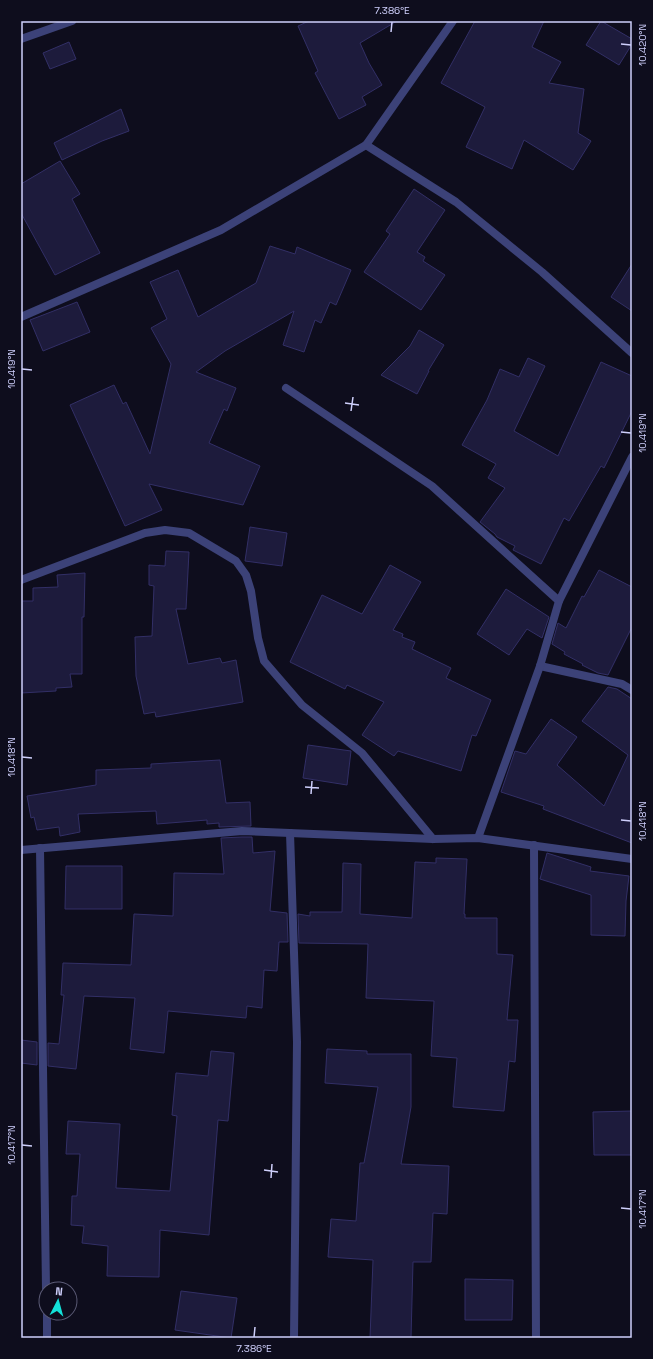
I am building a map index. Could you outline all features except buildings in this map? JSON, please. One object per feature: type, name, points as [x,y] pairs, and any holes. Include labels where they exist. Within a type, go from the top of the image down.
[{"type":"street","points":[[21,39],[72,21]]},
{"type":"street","points":[[21,317],[221,230],[366,145],[453,21]]},
{"type":"street","points":[[366,145],[456,202],[542,272],[632,353]]},
{"type":"street","points":[[286,388],[432,486],[559,601]]},
{"type":"street","points":[[478,838],[540,666],[559,601],[632,457]]},
{"type":"street","points":[[21,580],[145,533],[165,530],[189,533],[236,561],[246,575],[251,592],[258,638],[264,661],[302,705],[362,753],[433,839]]},
{"type":"street","points":[[540,666],[622,684],[632,690]]},
{"type":"street","points":[[21,850],[242,831],[433,839],[478,838],[632,859]]},
{"type":"street","points":[[290,833],[297,1042],[294,1338]]},
{"type":"street","points":[[534,845],[536,1338]]},
{"type":"street","points":[[40,848],[46,1281]]},
{"type":"street","points":[[47,1321],[47,1338]]}]
